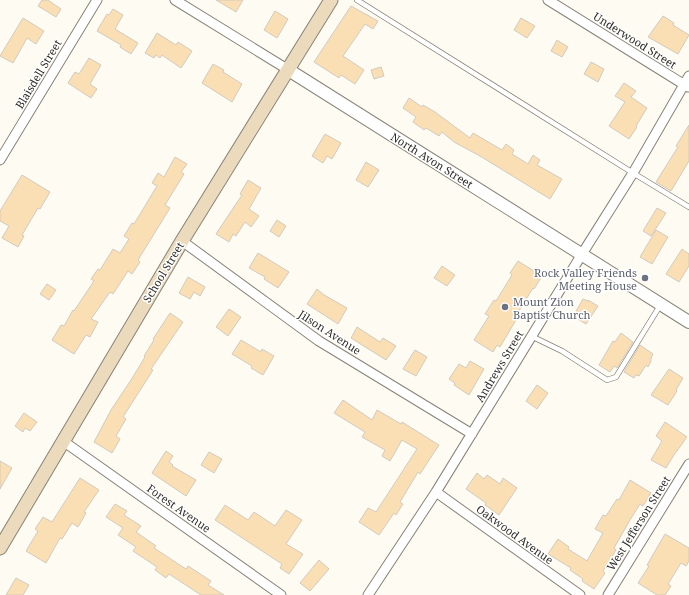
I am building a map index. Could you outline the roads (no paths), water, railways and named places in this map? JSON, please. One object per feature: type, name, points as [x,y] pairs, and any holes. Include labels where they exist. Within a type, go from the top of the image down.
[{"type":"main road","name":"School Street","points":[[0,548],[182,241],[331,0]]},
{"type":"street","name":"Blaisdell Street","points":[[0,160],[97,0]]},
{"type":"street","name":"North Avon Street","points":[[175,0],[689,322]]},
{"type":"street","name":"Underwood Street","points":[[548,0],[687,87]]},
{"type":"street","name":"Andrews Street","points":[[368,595],[436,492],[531,336],[687,87],[689,76]]},
{"type":"street","name":"Jilson Avenue","points":[[182,241],[319,342],[472,434]]},
{"type":"street","name":"Forest Avenue","points":[[63,442],[281,595]]},
{"type":"street","name":"West Jefferson Street","points":[[608,595],[689,464]]},
{"type":"street","name":"Oakwood Avenue","points":[[436,492],[580,595]]},
{"type":"lane","points":[[357,0],[689,207]]},
{"type":"lane","points":[[531,336],[562,351],[607,380],[616,377],[661,304]]},
{"type":"place","name":"Rock Valley Friends Meeting House","points":[[645,278]]},
{"type":"place","name":"Mount Zion Baptist Church","points":[[505,307]]}]
